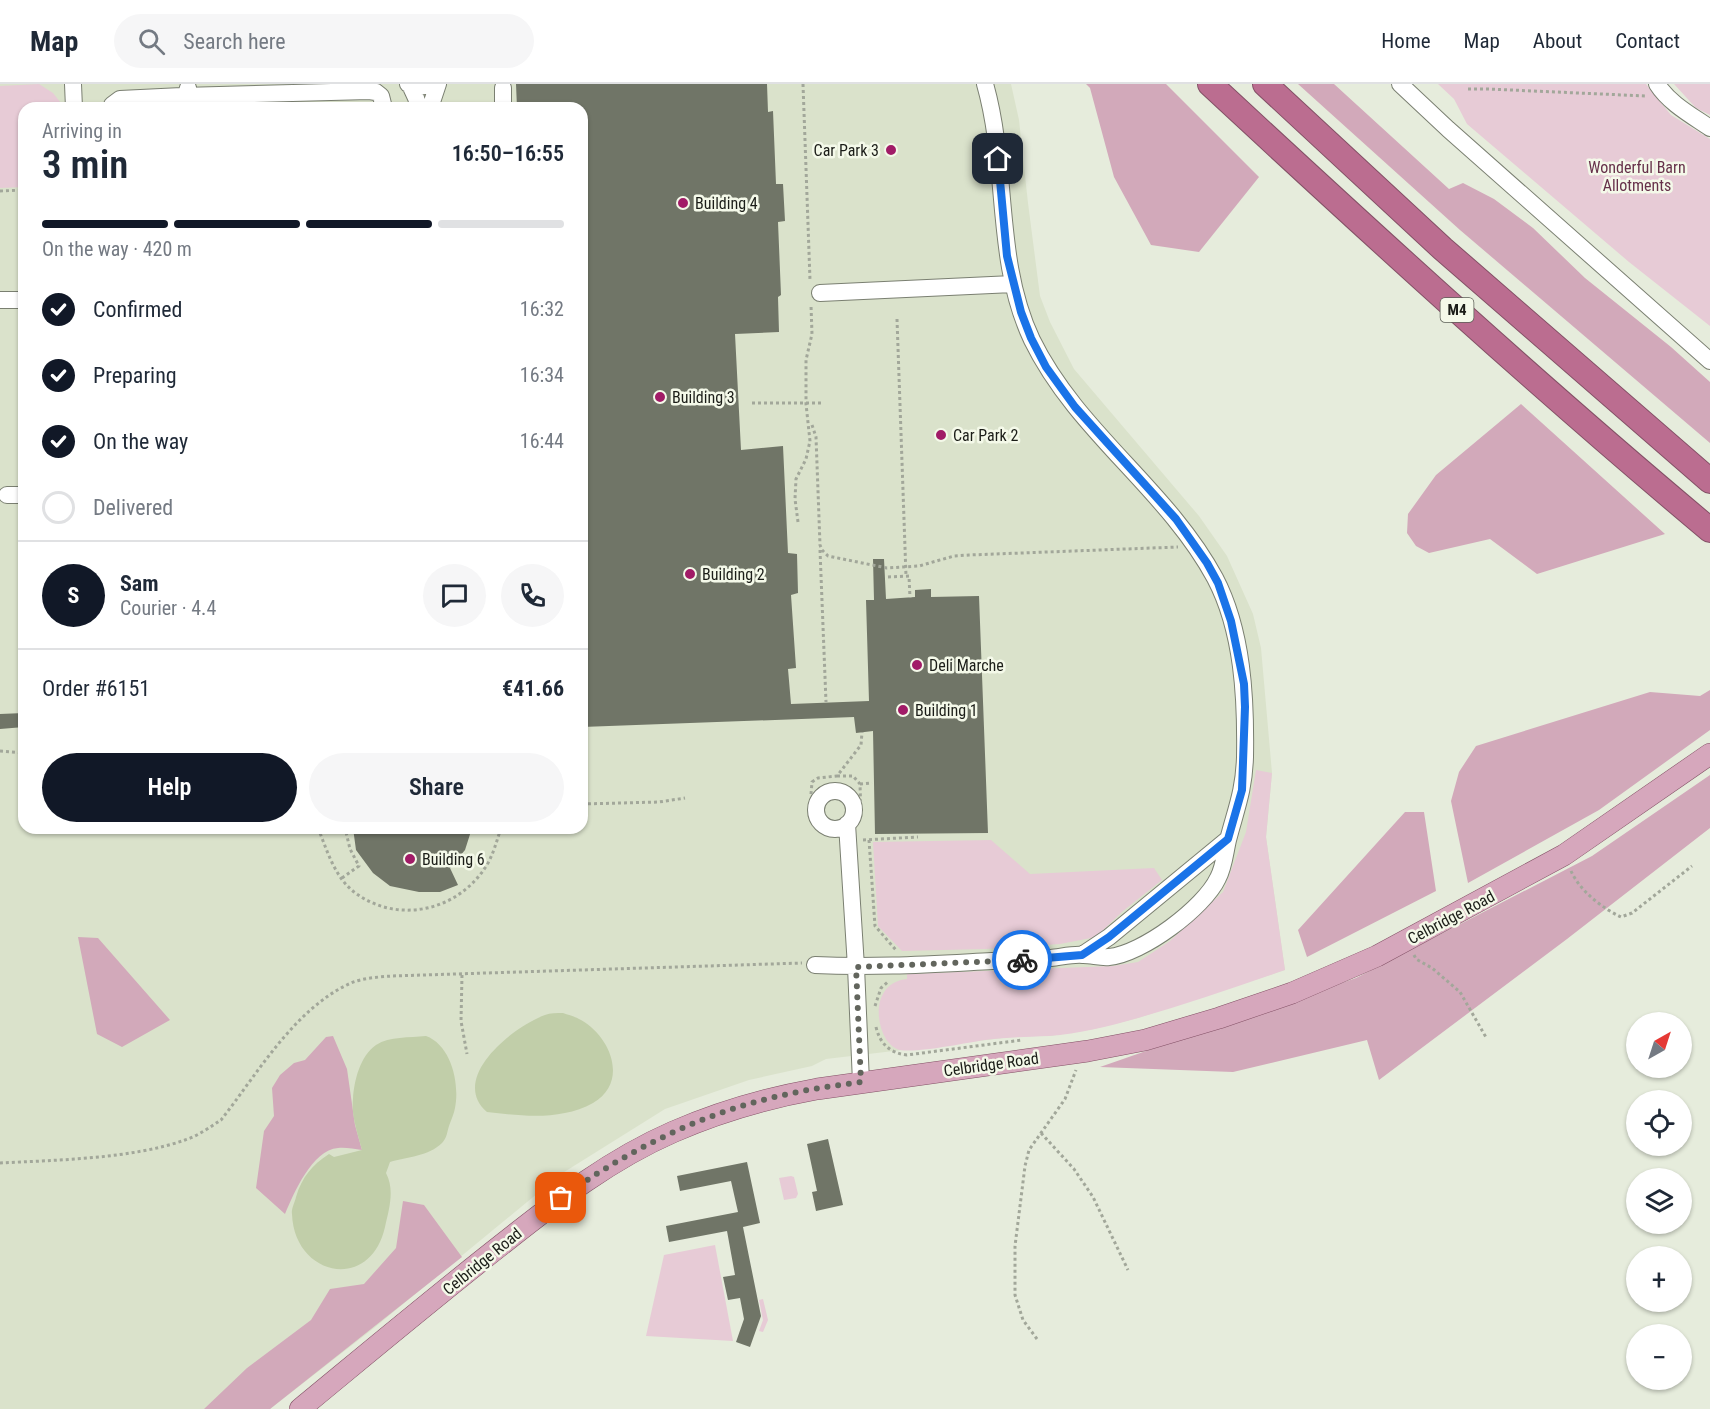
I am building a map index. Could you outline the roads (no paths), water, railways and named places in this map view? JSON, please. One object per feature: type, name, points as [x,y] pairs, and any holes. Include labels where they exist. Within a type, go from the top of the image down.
[{"type":"highway","name":"M4","points":[[1210,84],[1431,288],[1710,530]]},
{"type":"highway","name":"M4","points":[[1265,84],[1443,249],[1710,481]]},
{"type":"main road","name":"Celbridge Road","points":[[300,1409],[552,1205],[623,1157],[672,1132],[773,1097],[861,1082],[1088,1051],[1144,1040],[1229,1015],[1292,993],[1377,956],[1564,855],[1710,754]]},
{"type":"street","points":[[73,84],[74,102]]},
{"type":"street","points":[[409,84],[425,87],[436,84],[432,102]]},
{"type":"street","points":[[409,84],[417,102]]},
{"type":"street","points":[[815,965],[856,967],[1048,959],[1082,955],[1110,957],[1142,946],[1162,935],[1202,900],[1211,889],[1218,878],[1239,807],[1244,780],[1244,684],[1228,609],[1218,583],[1193,541],[1075,407],[1046,367],[1024,321],[1007,256],[995,134],[985,84]]},
{"type":"street","points":[[1400,84],[1710,361]]},
{"type":"street","points":[[503,88],[503,102]]},
{"type":"street","points":[[1659,88],[1682,110],[1710,128]]},
{"type":"street","points":[[116,102],[120,99],[186,90],[301,95],[376,92],[381,96],[382,102]]},
{"type":"street","points":[[814,292],[1013,284]]},
{"type":"street","points":[[0,300],[18,300]]},
{"type":"street","points":[[7,495],[18,495]]},
{"type":"street","points":[[857,824],[856,967],[861,1082]]},
{"type":"street","points":[[1082,955],[1109,937],[1228,839]]},
{"type":"place","name":"Car Park 3","points":[[891,150]]},
{"type":"place","name":"Building 4","points":[[683,203]]},
{"type":"place","name":"Building 3","points":[[660,397]]},
{"type":"place","name":"Car Park 2","points":[[941,435]]},
{"type":"place","name":"Building 2","points":[[690,574]]},
{"type":"place","name":"Deli Marche","points":[[917,665]]},
{"type":"place","name":"Building 1","points":[[903,710]]},
{"type":"place","name":"Building 6","points":[[410,859]]},
{"type":"park label","name":"Wonderful Barn Allotments","points":[[1637,176]]}]
